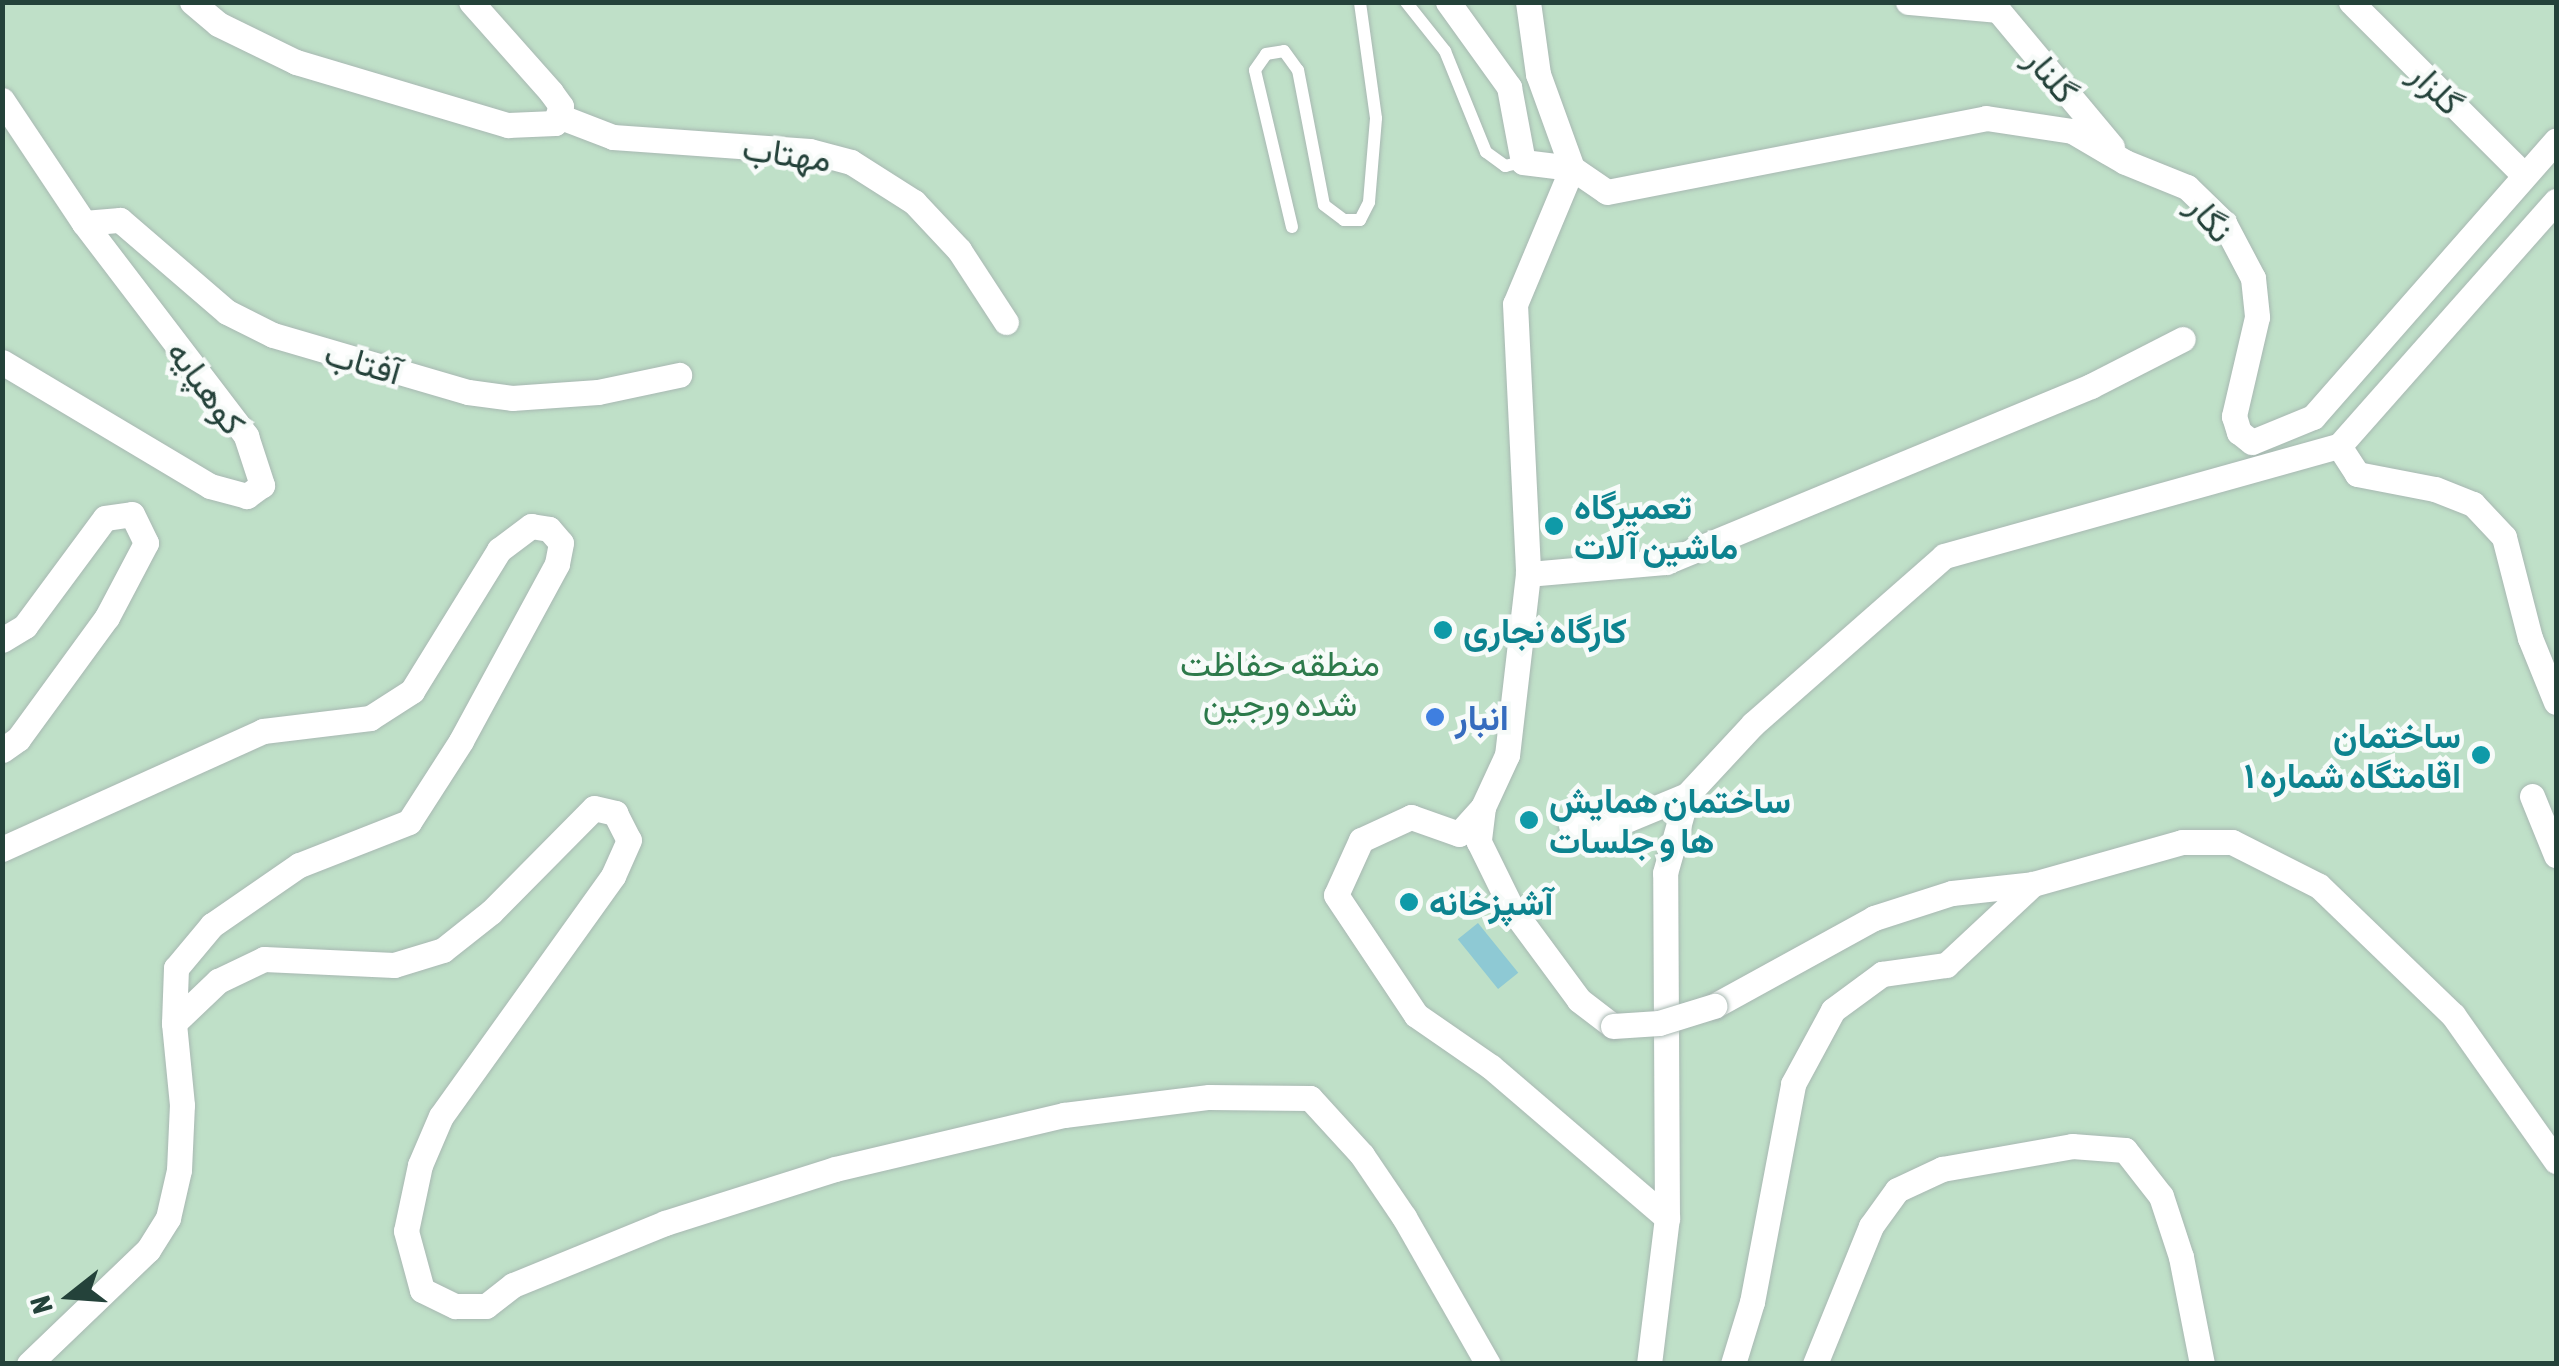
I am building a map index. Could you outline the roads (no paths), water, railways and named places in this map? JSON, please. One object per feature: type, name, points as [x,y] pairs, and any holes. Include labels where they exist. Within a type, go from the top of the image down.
[{"type":"street","points":[[192,2],[218,24],[296,62],[508,125],[555,123],[561,116],[551,92],[471,2]]},
{"type":"street","points":[[1448,2],[1509,87],[1523,162]]},
{"type":"street","points":[[1528,2],[1538,74],[1572,168],[1515,304],[1528,574],[1507,755],[1483,807],[1459,834],[1411,817],[1361,840],[1336,895],[1416,1016],[1491,1066],[1667,1218]]},
{"type":"street","name":"گلنار","points":[[1908,2],[1998,10],[2125,162]]},
{"type":"street","name":"گلزار","points":[[2351,2],[2524,174]]},
{"type":"street","name":"کوهپایه","points":[[2,100],[84,223],[246,436],[262,484],[247,496],[210,486],[2,362]]},
{"type":"street","name":"مهتاب","points":[[561,116],[613,137],[810,152],[851,162],[914,202],[959,250],[1006,322]]},
{"type":"street","name":"نگار","points":[[1523,162],[1572,168],[1607,192],[1986,118],[2072,131],[2125,162],[2187,187],[2224,223],[2252,278],[2257,317],[2234,416],[2239,432],[2252,442],[2258,468]]},
{"type":"street","points":[[2252,442],[2313,417],[2556,140]]},
{"type":"street","points":[[1571,824],[1612,826],[1687,795],[1753,724],[1944,556],[2339,446],[2556,201]]},
{"type":"street","name":"آفتاب","points":[[84,223],[120,220],[227,312],[273,335],[468,392],[512,398],[598,392],[679,376]]},
{"type":"street","points":[[1528,574],[1666,562],[2091,386],[2182,339]]},
{"type":"street","points":[[2339,446],[2357,474],[2473,504],[2504,537],[2530,638],[2556,702]]},
{"type":"street","points":[[2,640],[35,614],[105,518],[132,514],[146,543],[107,617],[18,739],[2,750]]},
{"type":"street","points":[[2,849],[263,731],[370,718],[412,691],[499,550],[531,526],[549,529],[561,543],[556,564],[462,741],[409,822],[299,865],[212,925],[176,968],[174,1024],[182,1105],[180,1170],[168,1218],[148,1250],[29,1364]]},
{"type":"street","points":[[1648,1364],[1667,1218],[1665,873],[1687,795]]},
{"type":"street","points":[[2532,796],[2556,855]]},
{"type":"street","points":[[1483,807],[1479,842],[1512,909],[1579,1000],[1613,1026],[1660,1022],[1714,1006],[1874,918],[1952,892],[2034,884],[2182,842],[2232,842],[2319,886],[2453,1015],[2556,1161]]},
{"type":"street","points":[[174,1024],[218,982],[264,958],[394,965],[443,950],[491,912],[594,808],[615,812],[628,840],[614,876],[441,1116],[420,1165],[406,1231],[422,1290],[455,1306],[486,1306],[513,1285],[665,1223],[834,1169],[1064,1115],[1210,1096],[1310,1098],[1362,1155],[1404,1217],[1488,1364]]},
{"type":"street","points":[[1732,1364],[1752,1302],[1793,1084],[1834,1010],[1882,974],[1946,965],[2034,884]]},
{"type":"street","points":[[1815,1364],[1871,1226],[1897,1190],[1942,1170],[2072,1146],[2126,1150],[2161,1196],[2181,1257],[2202,1364]]},
{"type":"lane","points":[[1292,226],[1255,70],[1266,54],[1284,51],[1298,70],[1324,205],[1344,220],[1360,220],[1369,202],[1376,118],[1360,2]]},
{"type":"lane","points":[[1406,2],[1445,51],[1486,152],[1505,166],[1523,162]]},
{"type":"water","points":[[1478,923],[1518,973],[1498,989],[1458,939]]},
{"type":"place","name":"تعمیرگاه ماشین آلات","points":[[1554,526]]},
{"type":"place","name":"کارگاه نجاری","points":[[1443,630]]},
{"type":"place","name":"انبار","points":[[1435,717]]},
{"type":"place","name":"ساختمان اقامتگاه شماره ۱","points":[[2481,755]]},
{"type":"place","name":"ساختمان همایش ها و جلسات","points":[[1529,820]]},
{"type":"place","name":"آشپزخانه","points":[[1409,902]]},
{"type":"park label","name":"منطقه حفاظت شده ورجین","points":[[1280,683]]}]
